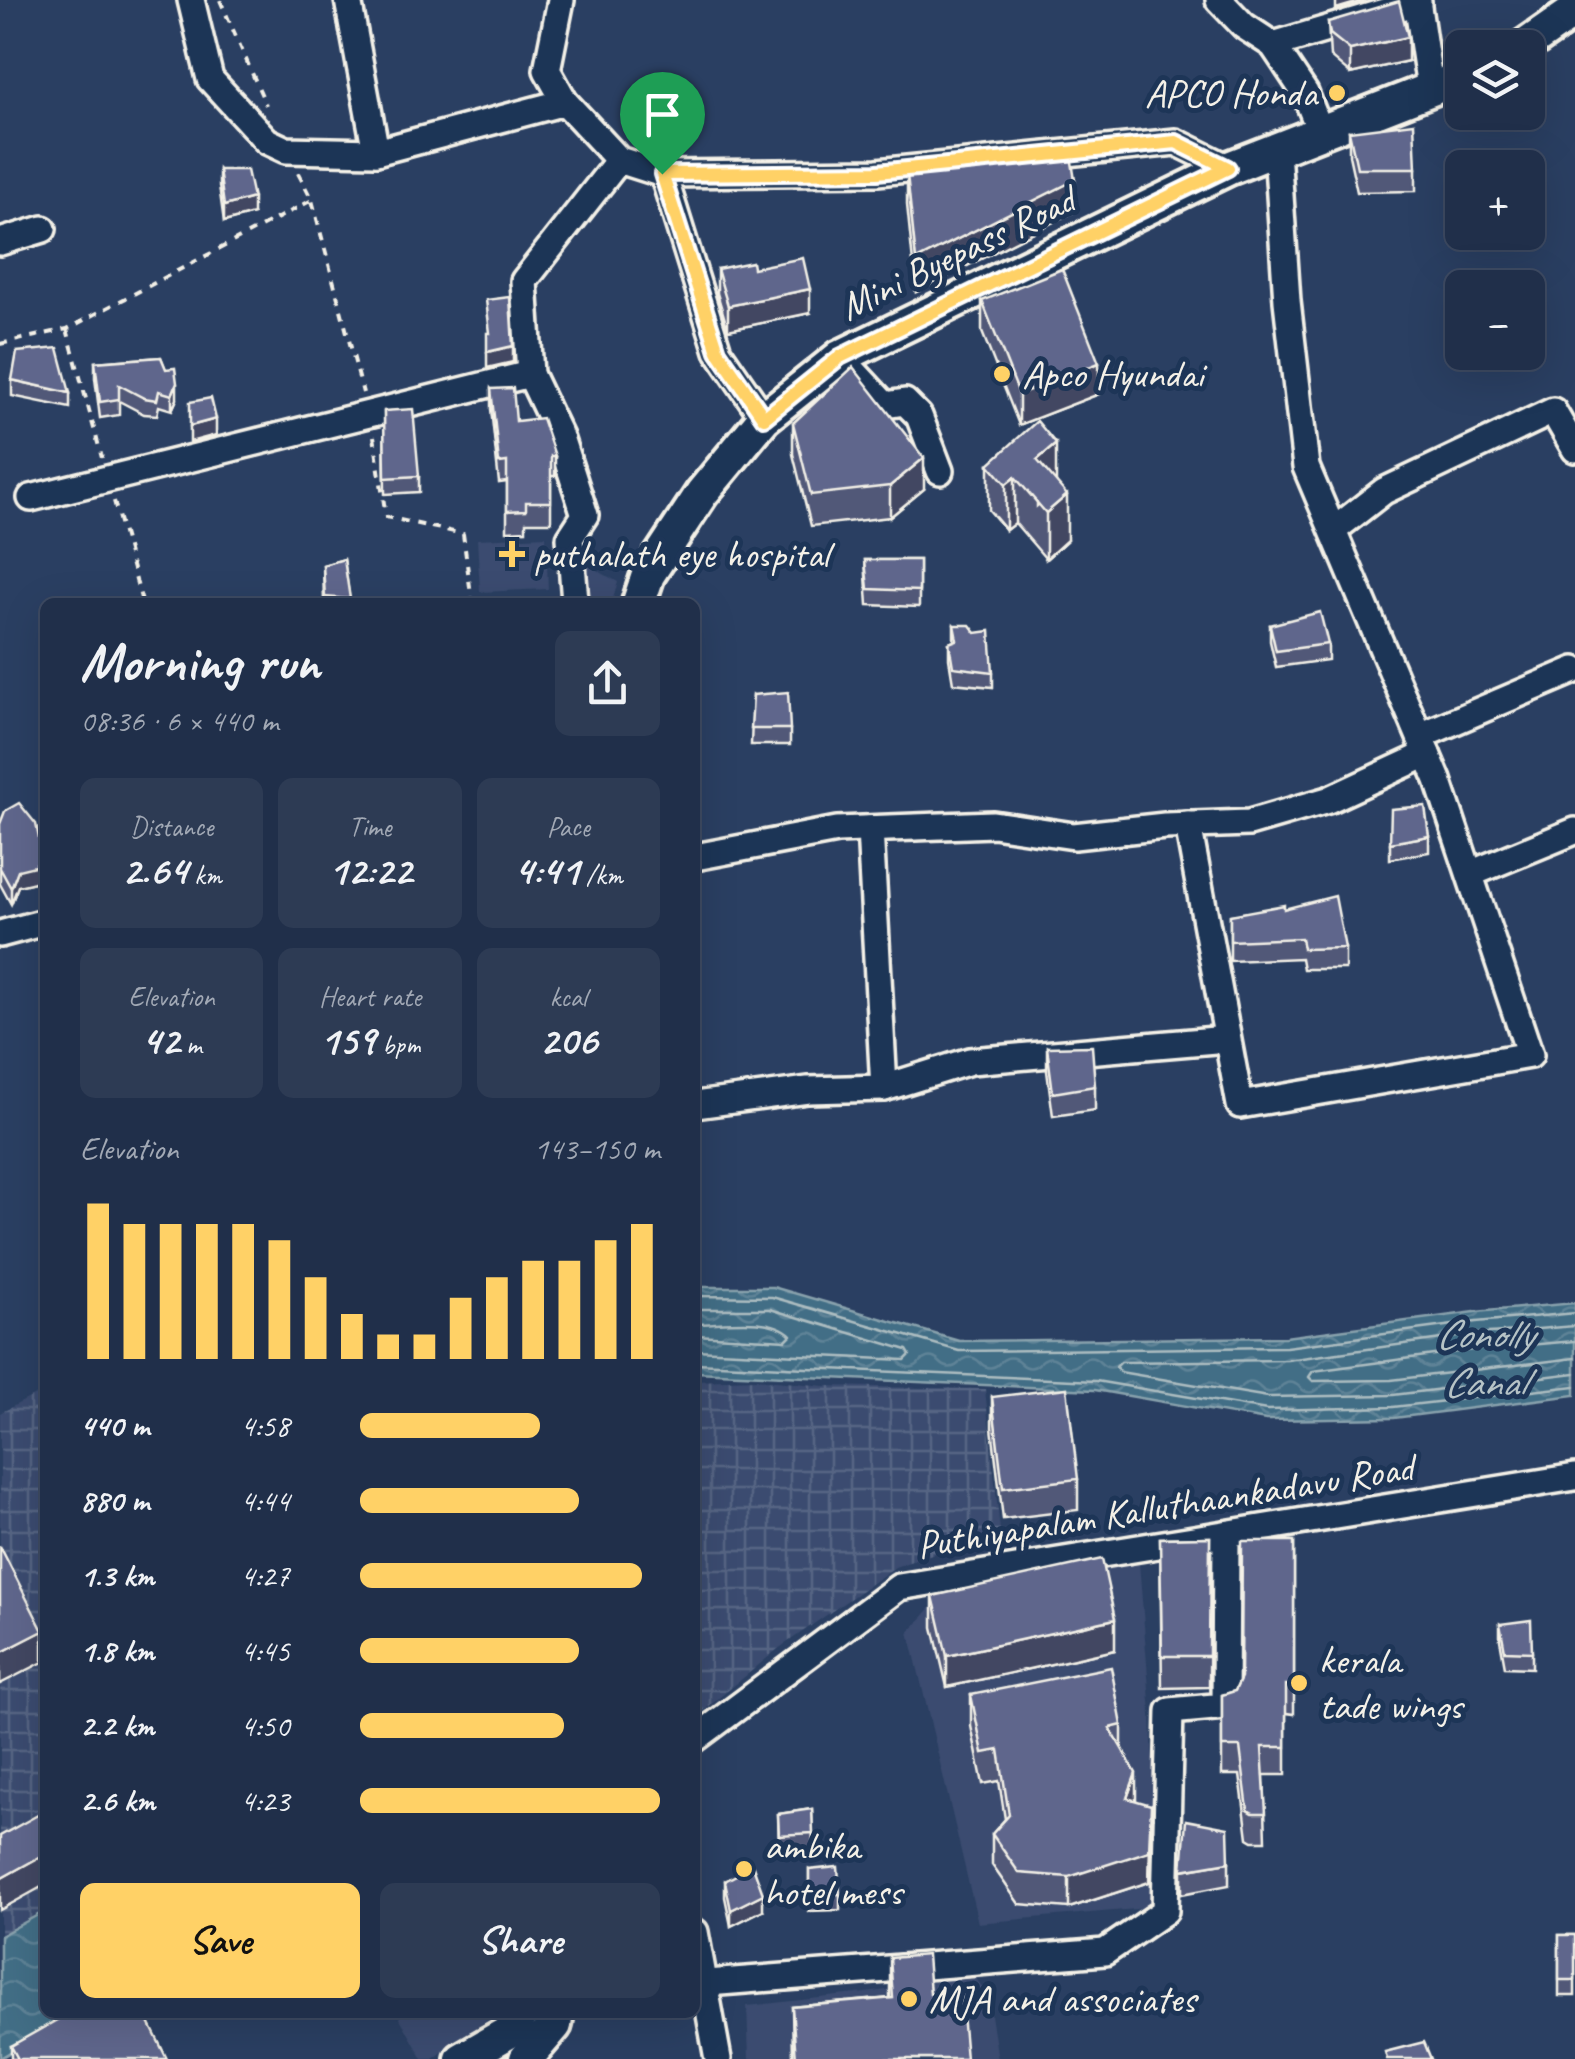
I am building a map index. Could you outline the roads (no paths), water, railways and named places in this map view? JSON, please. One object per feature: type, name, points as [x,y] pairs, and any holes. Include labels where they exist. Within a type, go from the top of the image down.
[{"type":"main road","points":[[1545,32],[1575,11]]},
{"type":"main road","name":"Mini Byepass Road","points":[[640,598],[648,575],[702,493],[764,418],[840,357],[1228,168],[1445,83]]},
{"type":"main road","points":[[462,2059],[514,2029],[520,2018]]},
{"type":"main road","points":[[526,2059],[559,2018]]},
{"type":"street","points":[[191,0],[210,79],[268,141],[286,150],[376,152],[565,102]]},
{"type":"street","points":[[348,0],[376,152]]},
{"type":"street","points":[[562,0],[547,70],[565,102],[619,160],[662,174],[877,172],[1176,142],[1228,168]]},
{"type":"street","points":[[1218,0],[1244,26],[1273,45],[1305,93],[1321,133]]},
{"type":"street","points":[[1273,45],[1417,1],[1430,88]]},
{"type":"street","points":[[1188,825],[1240,1105],[1530,1056],[1424,745],[1306,467],[1286,300],[1277,150]]},
{"type":"street","points":[[575,598],[570,538],[585,514],[560,437],[530,374],[524,281],[619,160]]},
{"type":"street","points":[[662,174],[718,351],[764,418]]},
{"type":"street","points":[[0,242],[43,229]]},
{"type":"street","points":[[840,357],[885,405],[904,402],[919,416],[940,470]]},
{"type":"street","points":[[31,498],[530,374]]},
{"type":"street","points":[[1334,530],[1384,491],[1554,411],[1574,443]]},
{"type":"street","points":[[700,856],[838,830],[993,824],[1074,836],[1250,823],[1312,805],[1575,670]]},
{"type":"street","points":[[870,829],[884,1088]]},
{"type":"street","points":[[1470,874],[1575,831]]},
{"type":"street","points":[[0,934],[40,923]]},
{"type":"street","points":[[700,1103],[808,1090],[884,1088],[970,1061],[1228,1039]]},
{"type":"street","name":"Puthiyapalam Kalluthaankadavu Road","points":[[700,1735],[899,1587],[1575,1477]]},
{"type":"street","points":[[700,1985],[1105,1952],[1165,1911],[1170,1711],[1225,1706],[1226,1534]]},
{"type":"street","points":[[700,1992],[718,2059]]},
{"type":"water","name":"Conolly Canal","points":[[700,1287],[773,1287],[959,1341],[1285,1337],[1575,1303],[1575,1395],[1394,1418],[1266,1420],[1095,1390],[700,1372]]},
{"type":"water","points":[[40,1914],[40,2018],[68,2018],[0,2058],[0,1936]]},
{"type":"place","name":"APCO Honda","points":[[1337,93]]},
{"type":"place","name":"Apco Hyundai","points":[[1002,374]]},
{"type":"place","name":"puthalath eye hospital","points":[[512,554]]},
{"type":"place","name":"kerala tade wings","points":[[1299,1683]]},
{"type":"place","name":"ambika hotel mess","points":[[744,1869]]},
{"type":"place","name":"MJA and associates","points":[[909,1999]]}]
